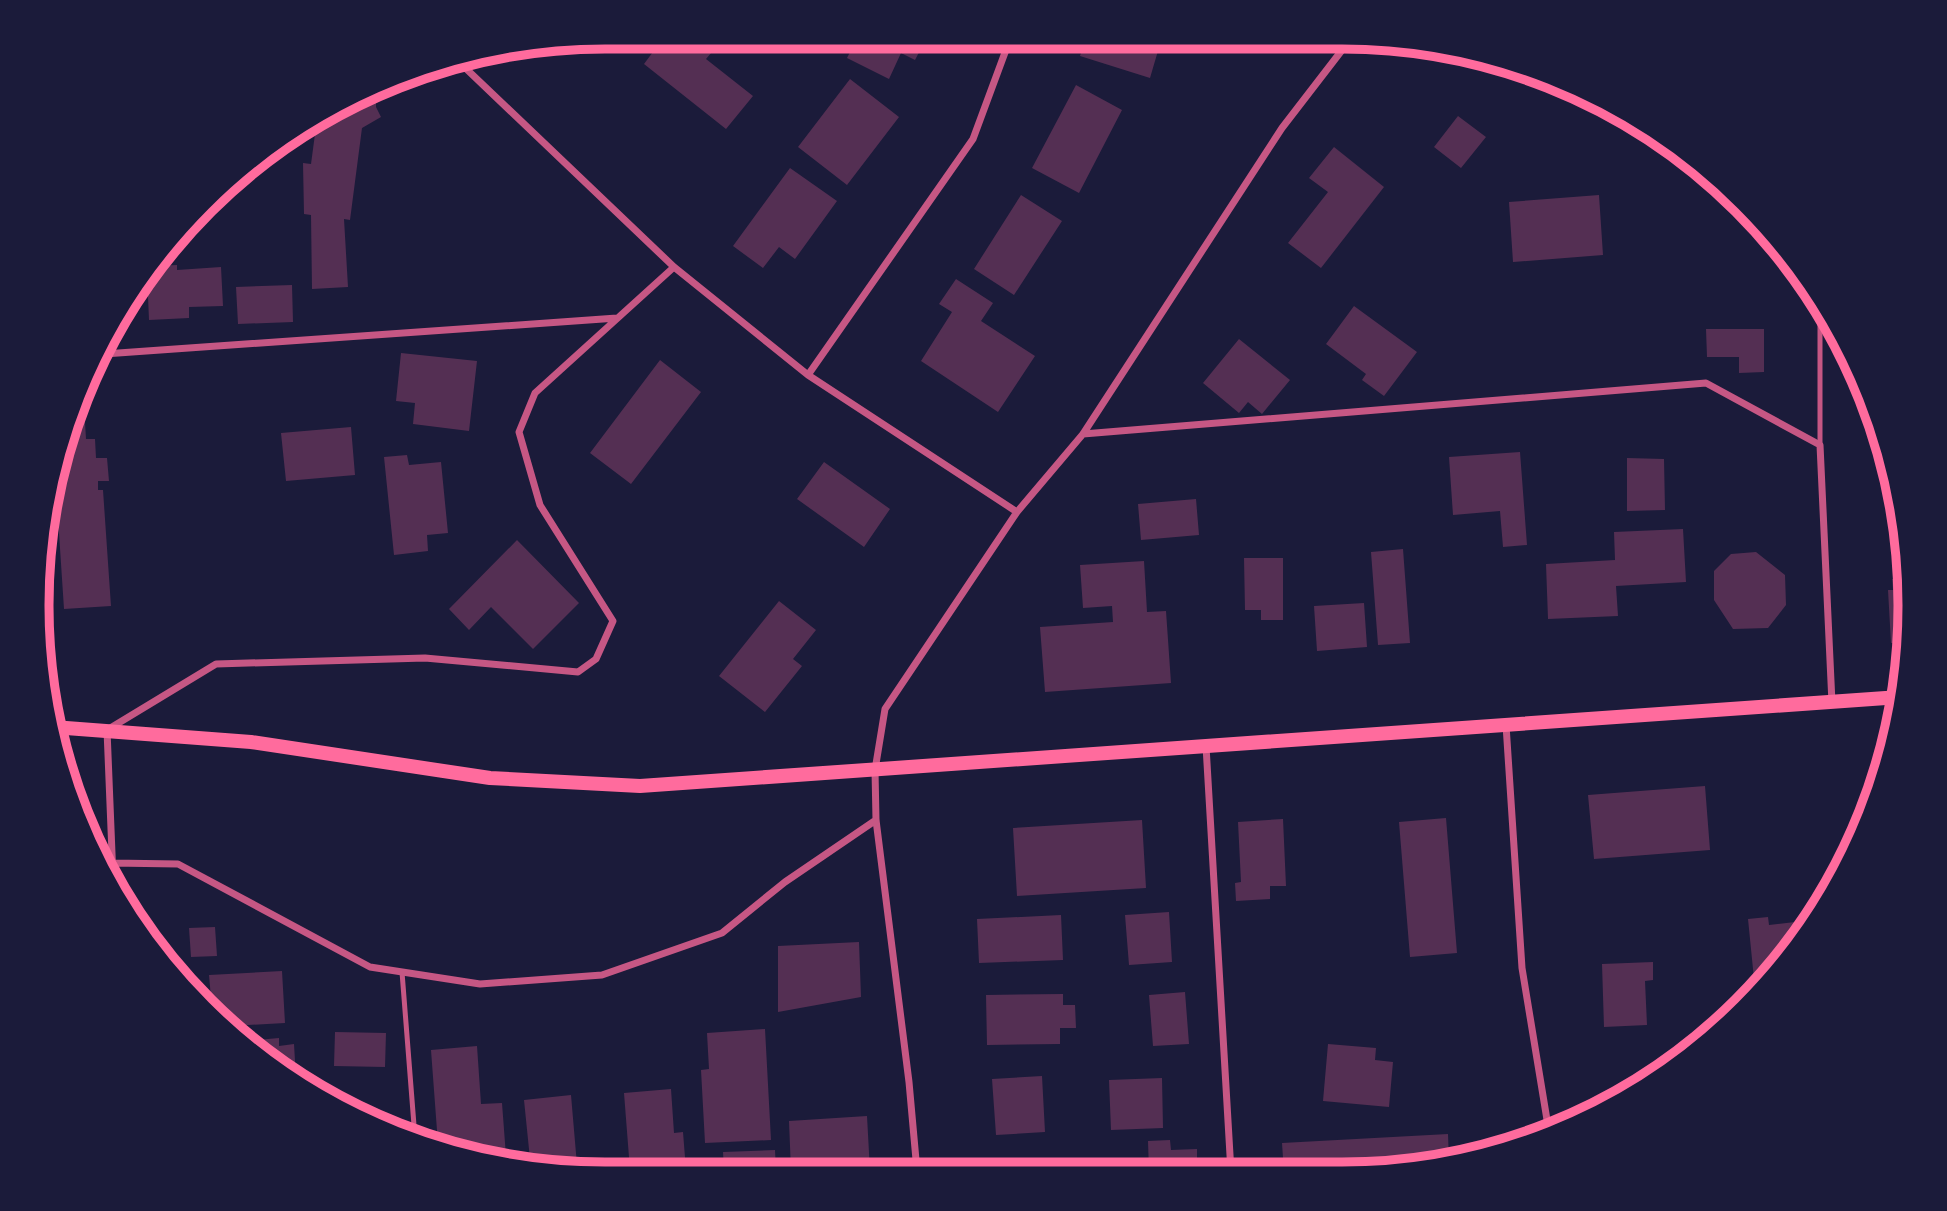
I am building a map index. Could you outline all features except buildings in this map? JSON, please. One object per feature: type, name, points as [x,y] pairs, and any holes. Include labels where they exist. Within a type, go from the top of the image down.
[{"type":"main road","points":[[63,728],[251,742],[490,778],[640,786],[1890,698]]},
{"type":"street","points":[[808,375],[973,139],[1006,49]]},
{"type":"street","points":[[916,1162],[909,1082],[876,820],[875,770],[885,709],[1017,512],[1083,434],[1282,128],[1343,49]]},
{"type":"street","points":[[465,67],[674,267],[808,375],[1017,512]]},
{"type":"street","points":[[112,863],[107,730],[216,664],[425,657],[578,671],[596,659],[613,621],[540,505],[519,432],[535,393],[674,267]]},
{"type":"street","points":[[109,354],[618,318]]},
{"type":"street","points":[[1083,434],[1706,383],[1821,444],[1832,703]]},
{"type":"street","points":[[1506,725],[1522,968],[1547,1122]]},
{"type":"street","points":[[1206,745],[1230,1162]]},
{"type":"street","points":[[112,863],[178,864],[370,967],[480,984],[602,975],[722,933],[785,882],[876,820]]},
{"type":"lane","points":[[1820,322],[1821,444]]},
{"type":"lane","points":[[402,972],[414,1127]]}]
